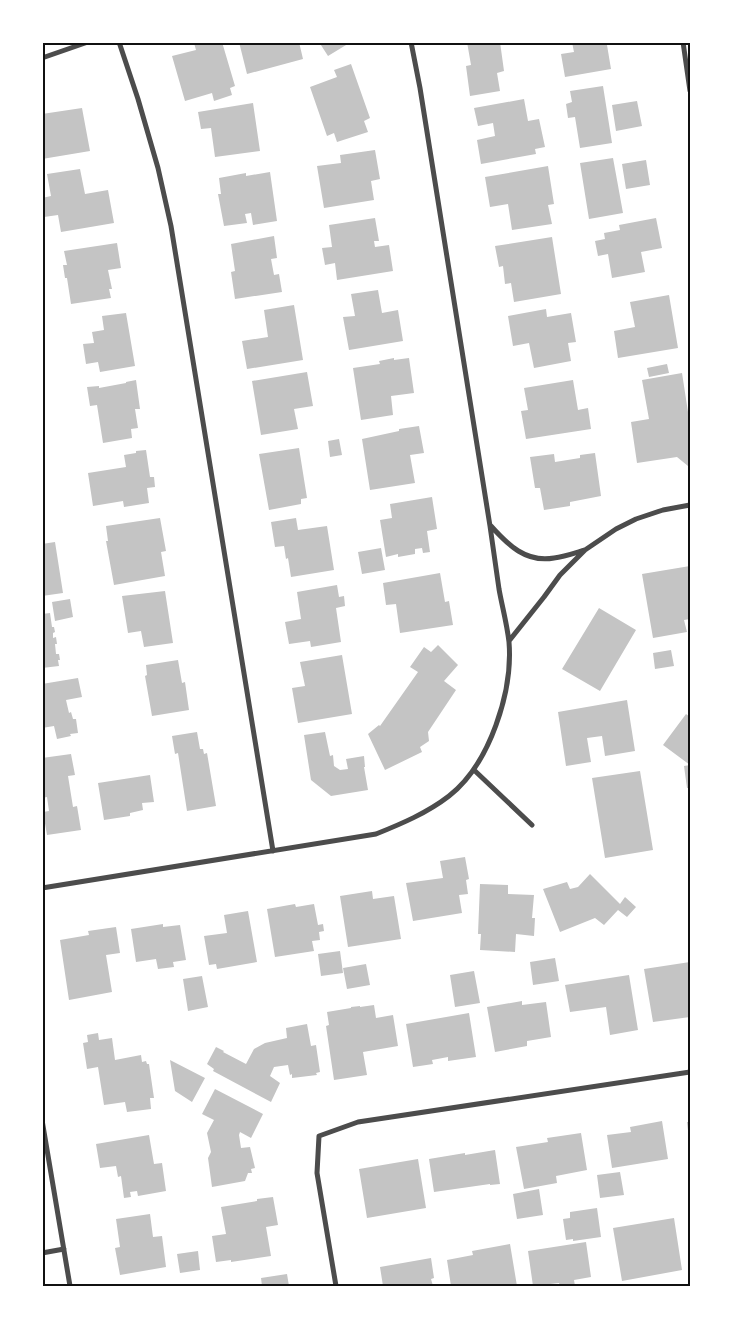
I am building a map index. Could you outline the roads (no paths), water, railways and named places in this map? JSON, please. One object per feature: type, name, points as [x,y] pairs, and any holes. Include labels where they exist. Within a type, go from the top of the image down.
[{"type":"street","points":[[42,58],[88,42]]},
{"type":"street","points":[[119,42],[158,168],[171,226],[273,851]]},
{"type":"street","points":[[42,888],[376,834],[412,819],[450,795],[474,770],[489,741],[502,706],[508,671],[509,641],[497,578],[420,88],[410,42]]},
{"type":"street","points":[[683,42],[690,91]]},
{"type":"street","points":[[509,641],[560,575],[585,550],[636,519],[663,510],[690,505]]},
{"type":"street","points":[[490,526],[509,545],[531,557],[553,559],[585,550]]},
{"type":"street","points":[[474,770],[532,825]]},
{"type":"street","points":[[336,1286],[317,1173],[319,1136],[358,1122],[690,1072]]},
{"type":"street","points":[[42,1120],[70,1286]]},
{"type":"street","points":[[42,1253],[64,1250]]}]
